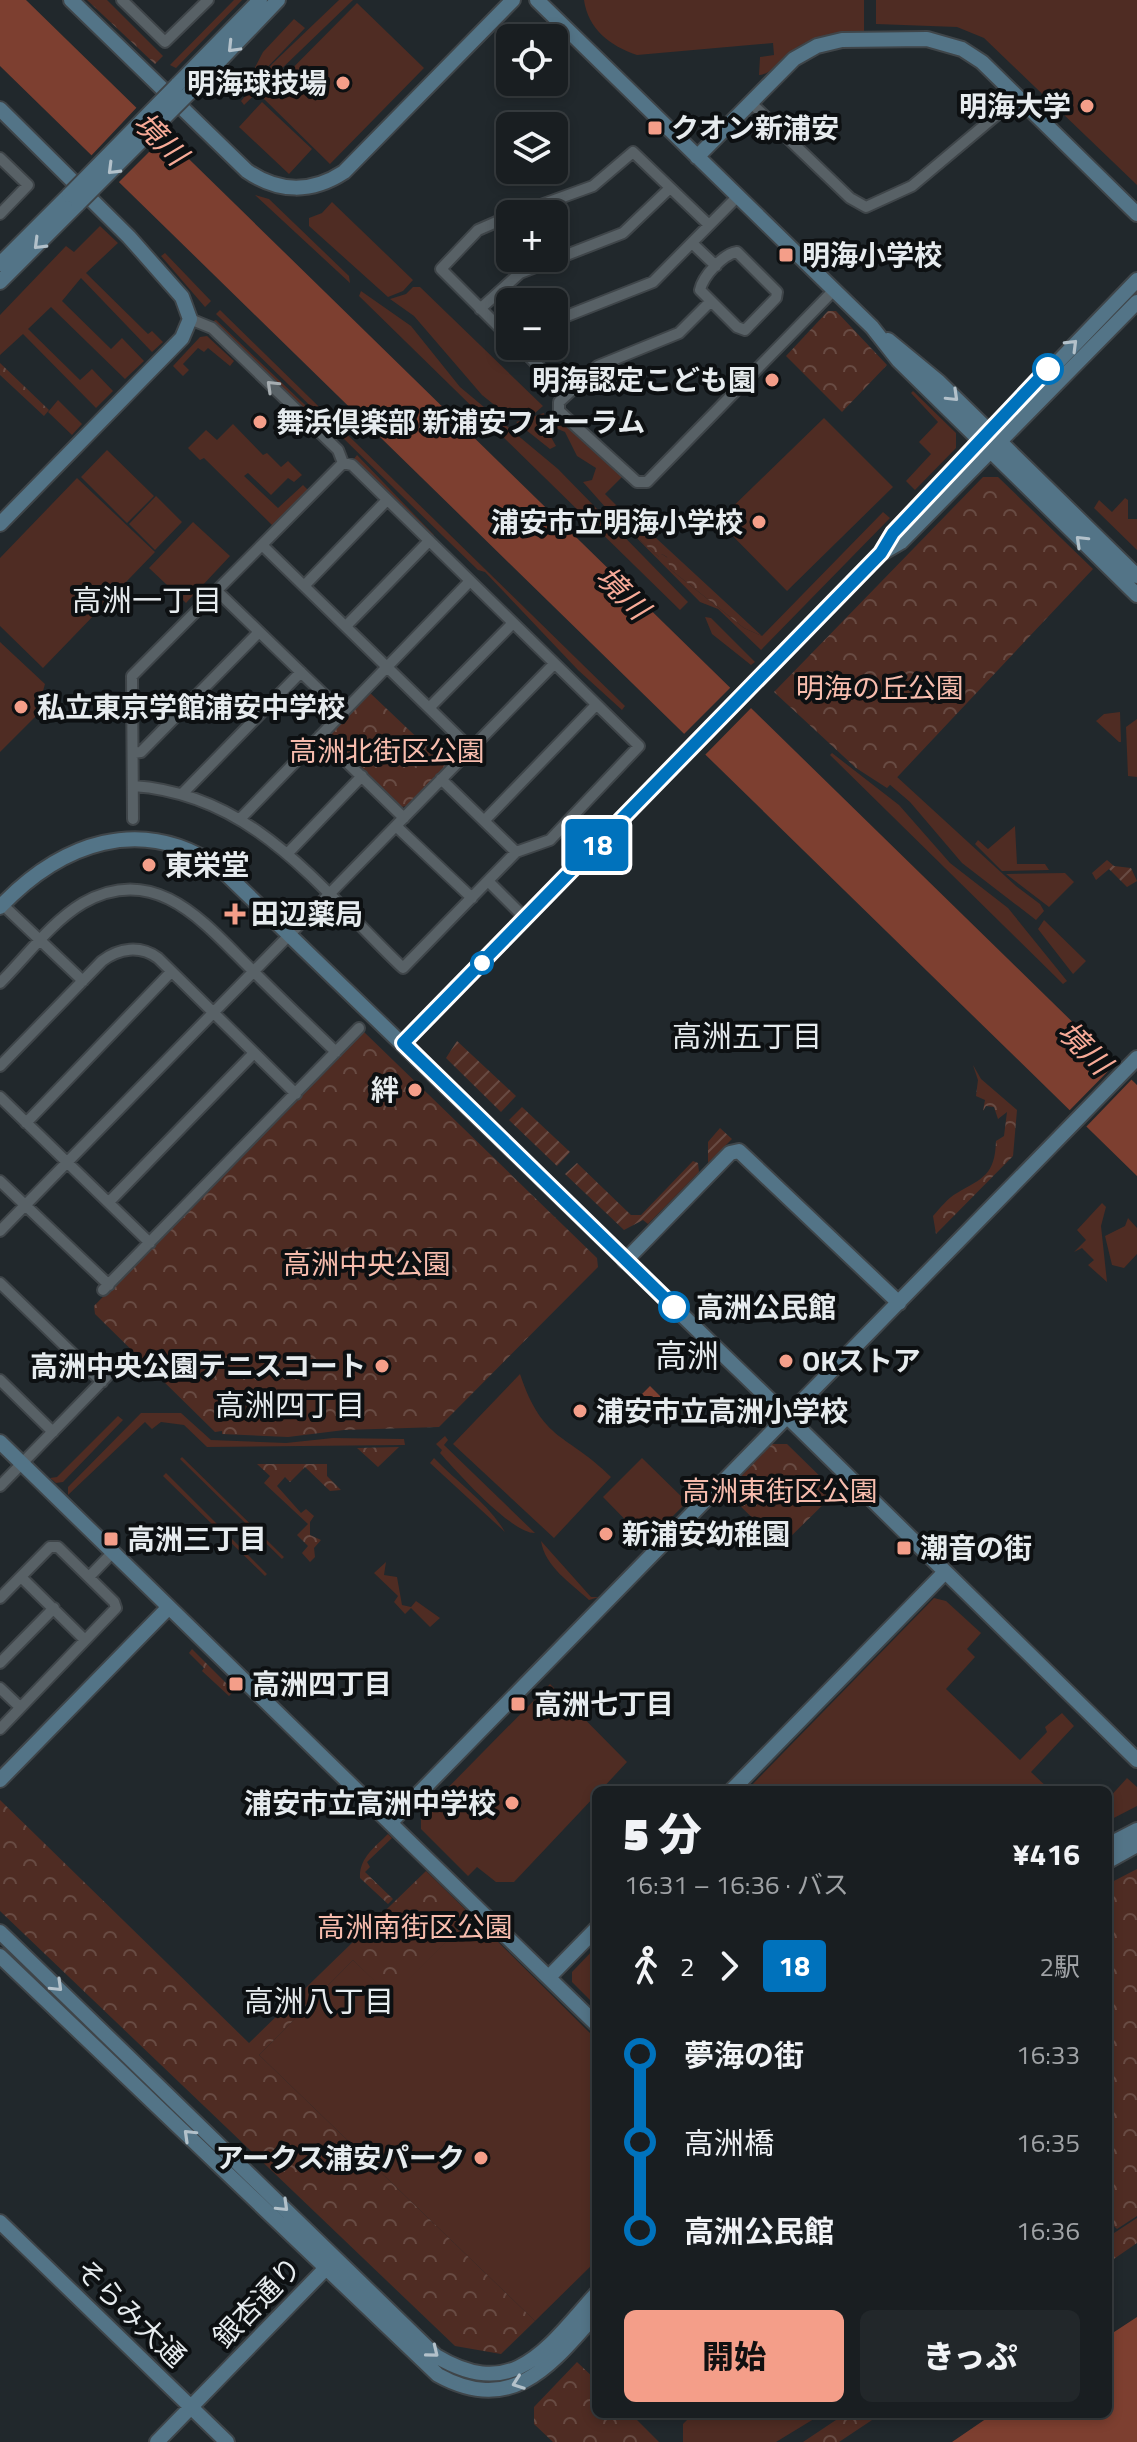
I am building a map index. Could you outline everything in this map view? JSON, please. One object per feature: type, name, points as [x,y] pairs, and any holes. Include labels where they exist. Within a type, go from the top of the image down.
[{"type":"street","points":[[71,0],[247,171],[274,185],[297,189],[322,184],[344,172],[513,0]]},
{"type":"street","points":[[122,0],[165,42],[208,0]]},
{"type":"street","points":[[0,264],[260,0]]},
{"type":"street","points":[[0,282],[278,0]]},
{"type":"street","points":[[537,0],[872,327],[898,360],[1137,576]]},
{"type":"street","points":[[697,157],[805,51],[842,40],[927,39],[951,44],[973,54],[1137,214]]},
{"type":"street","points":[[750,102],[856,204],[866,207],[912,186],[1018,97]]},
{"type":"street","points":[[0,109],[129,237],[182,297],[190,319],[182,338],[0,524]]},
{"type":"street","points":[[554,200],[593,186],[633,152],[709,225]]},
{"type":"street","points":[[0,158],[28,185],[0,214]]},
{"type":"street","points":[[480,309],[520,273],[623,233],[670,188]]},
{"type":"street","points":[[568,315],[653,282],[738,196]]},
{"type":"street","points":[[496,222],[478,230],[441,269],[496,324]]},
{"type":"street","points":[[692,243],[716,266]]},
{"type":"street","points":[[737,252],[776,288],[777,296],[745,330],[737,327],[710,302],[700,285],[716,266],[729,253],[737,252]]},
{"type":"street","points":[[990,442],[1137,280]]},
{"type":"street","points":[[710,302],[679,333],[598,366],[559,402],[559,411],[637,482],[647,482],[834,290]]},
{"type":"street","points":[[403,1043],[881,553],[893,533],[1137,302]]},
{"type":"street","points":[[190,319],[212,328],[338,450],[343,463]]},
{"type":"street","points":[[534,360],[566,394]]},
{"type":"street","points":[[990,442],[1137,595]]},
{"type":"street","points":[[133,786],[183,793],[241,818],[287,854],[403,968],[516,852],[550,840],[639,746],[352,465],[343,463]]},
{"type":"street","points":[[133,819],[132,676],[343,463]]},
{"type":"street","points":[[304,586],[387,500]]},
{"type":"street","points":[[346,626],[429,541]]},
{"type":"street","points":[[262,545],[471,749]]},
{"type":"street","points":[[241,818],[470,581]]},
{"type":"street","points":[[217,591],[343,713]]},
{"type":"street","points":[[429,708],[513,623]]},
{"type":"street","points":[[133,753],[141,752],[259,632]]},
{"type":"street","points":[[0,1231],[554,664]]},
{"type":"street","points":[[183,793],[301,672]]},
{"type":"street","points":[[484,821],[596,705]]},
{"type":"street","points":[[320,736],[362,776],[400,822],[472,898]]},
{"type":"street","points":[[287,854],[362,776]]},
{"type":"street","points":[[441,779],[516,852]]},
{"type":"street","points":[[83,981],[1,905],[41,868],[68,853],[109,841],[152,841],[211,862],[291,934],[1137,1760]]},
{"type":"street","points":[[488,881],[526,919]]},
{"type":"street","points":[[0,983],[62,918],[91,900],[116,892],[154,893],[193,912],[336,1052]]},
{"type":"street","points":[[0,1066],[110,954],[126,949],[152,954],[296,1094]]},
{"type":"street","points":[[26,1123],[171,972]]},
{"type":"street","points":[[0,1181],[106,1288],[359,1028]]},
{"type":"street","points":[[109,1202],[254,1053]]},
{"type":"street","points":[[390,1823],[1137,1058]]},
{"type":"street","points":[[0,1097],[150,1243]]},
{"type":"street","points":[[625,1261],[730,1153],[739,1151],[899,1303]]},
{"type":"street","points":[[0,1283],[104,1379],[0,1486]]},
{"type":"street","points":[[0,1380],[53,1432]]},
{"type":"street","points":[[0,1442],[592,2020]]},
{"type":"street","points":[[0,1598],[50,1547],[58,1547],[114,1602],[116,1608],[0,1729]]},
{"type":"street","points":[[89,1577],[113,1552]]},
{"type":"street","points":[[736,1786],[944,1573]]},
{"type":"street","points":[[21,1577],[85,1640]]},
{"type":"street","points":[[2,1773],[169,1607]]},
{"type":"street","points":[[0,1663],[54,1608]]},
{"type":"street","points":[[0,1688],[20,1707]]},
{"type":"street","points":[[1112,1843],[1137,1830]]},
{"type":"street","points":[[1112,1859],[1137,1845]]},
{"type":"street","points":[[0,1932],[436,2356],[468,2373],[489,2375],[514,2370],[543,2353],[592,2298]]},
{"type":"street","points":[[549,1977],[592,1933]]},
{"type":"street","points":[[0,1956],[427,2366],[465,2387],[501,2389],[528,2381],[553,2363],[592,2319]]},
{"type":"street","name":"そらみ大通","points":[[0,2222],[227,2442]]},
{"type":"street","name":"銀杏通り","points":[[157,2442],[327,2267]]},
{"type":"green space","points":[[87,0],[107,0],[163,56],[155,64]]},
{"type":"green space","points":[[234,0],[242,0],[176,68],[170,65]]},
{"type":"green space","points":[[339,0],[353,0],[244,105],[241,101],[272,64]]},
{"type":"green space","points":[[584,0],[864,0],[864,32],[835,34],[807,42],[790,52],[768,72],[759,75],[760,57],[774,55],[773,43],[637,55],[618,47],[595,28]]},
{"type":"green space","points":[[876,0],[1137,0],[1137,185],[984,38],[957,27],[876,24]]},
{"type":"green space","name":"明海球技場","points":[[357,3],[424,68],[330,164],[263,98]]},
{"type":"green space","points":[[294,19],[305,28],[240,96],[263,52]]},
{"type":"green space","points":[[262,102],[312,149],[289,174],[239,127]]},
{"type":"green space","points":[[255,195],[269,199],[349,276],[350,283]]},
{"type":"green space","points":[[332,202],[413,280],[403,291],[388,297],[309,226],[309,218],[322,213]]},
{"type":"green space","points":[[100,226],[118,243],[86,273],[148,334],[152,331],[163,342],[152,352],[81,278],[62,301],[111,349],[122,338],[144,361],[125,379],[51,307],[28,329],[80,380],[92,369],[113,391],[96,408],[23,334],[0,355],[0,315],[66,246],[74,252]]},
{"type":"green space","points":[[165,253],[211,301],[205,307],[161,256]]},
{"type":"green space","points":[[413,287],[420,287],[543,406],[535,413],[513,420],[482,395],[414,316],[390,299],[406,294]]},
{"type":"green space","points":[[361,291],[411,326],[460,387],[558,469],[688,602],[680,610],[359,296]]},
{"type":"green space","points":[[220,310],[625,706],[622,710],[578,670],[485,572],[478,570],[216,314]]},
{"type":"green space","points":[[828,311],[836,311],[887,365],[842,412],[786,356]]},
{"type":"green space","points":[[216,320],[323,422],[327,431],[211,322]]},
{"type":"green space","points":[[207,336],[234,361],[230,366],[208,348],[204,352],[198,348],[183,364],[189,370],[183,376],[173,366],[200,337]]},
{"type":"green space","points":[[0,363],[49,410],[44,416],[0,375]]},
{"type":"green space","points":[[913,391],[956,433],[956,448],[915,490],[906,481],[931,454],[919,442],[938,422],[911,393]]},
{"type":"green space","points":[[58,400],[82,424],[72,435],[48,412]]},
{"type":"green space","points":[[544,413],[546,428],[556,446],[550,449],[516,422]]},
{"type":"green space","points":[[554,415],[624,475],[605,494],[622,511],[614,517],[583,482],[592,480],[596,468],[577,456],[565,432],[553,427]]},
{"type":"green space","points":[[824,418],[893,487],[787,591],[718,521]]},
{"type":"green space","points":[[233,424],[263,455],[267,453],[281,467],[288,461],[302,475],[294,482],[288,478],[271,495],[248,473],[244,476],[278,508],[303,485],[308,490],[273,526],[204,458],[200,460],[188,448],[206,430],[217,440]]},
{"type":"green space","points":[[107,450],[154,496],[127,523],[81,477]]},
{"type":"green space","points":[[357,455],[434,535],[431,537],[353,460]]},
{"type":"green space","name":"明海の丘公園","points":[[983,477],[998,477],[1093,569],[887,788],[856,768],[774,692]]},
{"type":"green space","points":[[77,478],[155,552],[43,668],[0,626],[0,558]]},
{"type":"green space","points":[[156,496],[182,522],[155,550],[129,524]]},
{"type":"green space","points":[[1125,498],[1128,500],[1128,519],[1137,519],[1137,550],[1094,508],[1099,500],[1112,512]]},
{"type":"green space","points":[[883,512],[890,518],[761,650],[718,609],[700,602],[622,523],[627,516],[640,528],[640,540],[659,557],[662,554],[668,558],[670,569],[744,628],[762,636]]},
{"type":"green space","points":[[630,514],[762,636],[744,628],[670,569],[667,557],[662,554],[660,558],[640,540],[640,528],[627,516]]},
{"type":"green space","points":[[193,522],[230,556],[186,603],[149,568]]},
{"type":"green space","points":[[705,617],[711,618],[755,662],[751,665],[712,634]]},
{"type":"green space","points":[[0,642],[45,684],[36,716],[0,752]]},
{"type":"green space","name":"高洲北街区公園","points":[[368,691],[447,766],[406,806],[402,807],[328,736]]},
{"type":"green space","points":[[1120,712],[1119,742],[1096,721],[1104,714]]},
{"type":"green space","points":[[1137,719],[1137,777],[1128,776],[1126,727]]},
{"type":"green space","points":[[832,753],[899,805],[950,863],[1008,908],[1067,981],[1063,984],[830,755]]},
{"type":"green space","points":[[896,776],[1016,886],[1040,904],[1044,911],[1036,920],[962,863],[910,802],[889,784]]},
{"type":"green space","points":[[1015,826],[1017,864],[1045,864],[1049,870],[1002,871],[975,844],[978,840],[988,849]]},
{"type":"green space","points":[[1107,860],[1114,866],[1131,868],[1137,881],[1127,887],[1109,869],[1096,880],[1092,873]]},
{"type":"green space","points":[[1065,873],[1074,882],[1049,907],[1006,874]]},
{"type":"green space","points":[[1044,920],[1086,961],[1073,974],[1038,929]]},
{"type":"green space","name":"高洲中央公園","points":[[363,1031],[597,1258],[598,1267],[439,1427],[344,1430],[288,1437],[215,1432],[95,1314],[94,1306]]},
{"type":"green space","points":[[457,1041],[516,1096],[501,1112],[446,1058]]},
{"type":"green space","points":[[973,1065],[981,1079],[1017,1110],[1013,1156],[936,1234],[933,1216],[950,1198],[986,1174],[993,1161],[996,1141],[1004,1136],[1007,1112],[998,1119],[994,1107],[986,1106],[983,1111],[985,1100],[976,1096],[978,1080]]},
{"type":"green space","points":[[522,1107],[570,1152],[557,1166],[509,1120]]},
{"type":"green space","points":[[720,1128],[732,1139],[708,1163],[708,1142]]},
{"type":"green space","points":[[693,1161],[698,1163],[699,1172],[648,1224],[643,1220],[624,1230],[565,1174],[577,1163],[631,1215],[641,1215]]},
{"type":"green space","points":[[1102,1203],[1106,1207],[1101,1226],[1107,1282],[1088,1265],[1094,1260],[1082,1248],[1074,1252],[1086,1240],[1077,1230]]},
{"type":"green space","points":[[1128,1218],[1137,1228],[1137,1254],[1124,1268],[1112,1265],[1105,1236],[1125,1226]]},
{"type":"green space","points":[[520,1374],[547,1425],[611,1477],[554,1538],[453,1444]]},
{"type":"green space","points":[[141,1413],[181,1413],[211,1440],[286,1443],[333,1438],[404,1439],[405,1445],[207,1447],[184,1425],[161,1422],[152,1429],[145,1422],[68,1495],[68,1487]]},
{"type":"green space","points":[[118,1416],[123,1420],[63,1482],[56,1483],[50,1478],[57,1477]]},
{"type":"green space","points":[[445,1436],[448,1440],[444,1445],[535,1533],[513,1524],[459,1474],[436,1444]]},
{"type":"green space","name":"高洲東街区公園","points":[[772,1444],[787,1444],[836,1492],[781,1546],[726,1492]]},
{"type":"green space","points":[[399,1447],[378,1467],[357,1448]]},
{"type":"green space","points":[[182,1457],[284,1557],[282,1559],[180,1459]]},
{"type":"green space","points":[[434,1458],[481,1502],[505,1532],[430,1463]]},
{"type":"green space","points":[[642,1458],[687,1502],[647,1542],[603,1497]]},
{"type":"green space","points":[[257,1464],[327,1464],[327,1476],[341,1490],[330,1491],[305,1467],[290,1482],[285,1477],[277,1486],[301,1513],[306,1509],[314,1516],[310,1522],[310,1535],[321,1540],[314,1548],[315,1557],[310,1562],[302,1553],[308,1546],[297,1535],[308,1524],[264,1483],[270,1476]]},
{"type":"green space","points":[[166,1473],[267,1574],[265,1576],[163,1476]]},
{"type":"green space","points":[[541,1541],[591,1597],[599,1597],[589,1600],[560,1574],[548,1559]]},
{"type":"green space","points":[[386,1562],[384,1575],[397,1577],[402,1605],[411,1607],[416,1601],[440,1618],[430,1627],[411,1608],[405,1614],[394,1602],[398,1596],[374,1573]]},
{"type":"green space","points":[[934,1598],[946,1601],[981,1633],[967,1649],[975,1657],[946,1689],[1020,1760],[1047,1732],[1045,1727],[1062,1713],[1074,1726],[1031,1772],[1046,1786],[751,1786]]},
{"type":"green space","points":[[192,1649],[234,1691],[229,1696],[202,1671],[204,1668],[189,1653]]},
{"type":"green space","name":"浦安市立高洲中学校","points":[[550,1684],[627,1762],[605,1786],[592,1786],[592,1799],[514,1882],[496,1882],[477,1867],[468,1876],[421,1829],[421,1815]]},
{"type":"green space","points":[[1127,1778],[1137,1787],[1137,1806],[1112,1819],[1112,1795]]},
{"type":"green space","name":"高洲南街区公園","points":[[0,1800],[249,2043],[426,1871],[472,1916],[391,1997],[353,1960],[259,2055],[535,2321],[501,2354],[455,2346],[0,1911]]},
{"type":"green space","points":[[388,1834],[392,1838],[367,1862],[370,1867],[365,1872],[393,1899],[388,1904],[360,1878],[360,1871],[373,1848]]},
{"type":"green space","points":[[1137,1869],[1137,2216],[1117,2229],[1112,2224],[1112,1882]]},
{"type":"green space","name":"アークス浦安パーク","points":[[472,1916],[592,2035],[592,2265],[535,2321],[259,2055],[353,1960],[391,1996]]},
{"type":"green space","points":[[592,1951],[592,2002],[572,1982],[572,1972]]},
{"type":"green space","points":[[1137,2218],[1137,2243],[1112,2260],[1112,2234]]},
{"type":"green space","points":[[577,2362],[592,2376],[592,2418],[635,2418],[659,2442],[553,2442],[534,2424],[534,2407]]},
{"type":"green space","points":[[689,2418],[815,2418],[776,2442],[683,2442],[683,2424]]},
{"type":"green space","points":[[839,2418],[875,2418],[839,2442],[803,2442]]},
{"type":"water","name":"境川","points":[[0,0],[26,0],[1137,1085],[1137,1176],[0,66]]},
{"type":"water","points":[[650,1386],[678,1414],[665,1428],[636,1400]]},
{"type":"water","points":[[1137,2317],[1137,2442],[952,2442],[987,2418],[1112,2418],[1112,2333]]},
{"type":"pier","points":[[139,105],[168,133],[116,185],[89,158]]},
{"type":"pier","points":[[734,684],[755,704],[703,757],[682,736]]},
{"type":"pier","points":[[1118,1061],[1134,1077],[1084,1129],[1067,1113]]},
{"type":"bus line","name":"18","points":[[674,1307],[403,1043],[881,553],[893,533],[1048,369]]},
{"type":"place","name":"明海球技場","points":[[343,83]]},
{"type":"place","name":"明海大学","points":[[1087,106]]},
{"type":"place","name":"クオン新浦安","points":[[655,128]]},
{"type":"place","name":"明海小学校","points":[[786,255]]},
{"type":"place","name":"明海認定こども園","points":[[772,380]]},
{"type":"place","name":"舞浜倶楽部 新浦安フォーラム","points":[[260,422]]},
{"type":"place","name":"浦安市立明海小学校","points":[[759,522]]},
{"type":"place","name":"私立東京学館浦安中学校","points":[[21,707]]},
{"type":"place","name":"東栄堂","points":[[149,865]]},
{"type":"place","name":"田辺薬局","points":[[235,914]]},
{"type":"place","name":"絆","points":[[415,1090]]},
{"type":"place","name":"高洲公民館","points":[[674,1307]]},
{"type":"place","name":"OKストア","points":[[786,1361]]},
{"type":"place","name":"高洲中央公園テニスコート","points":[[382,1366]]},
{"type":"place","name":"浦安市立高洲小学校","points":[[580,1411]]},
{"type":"place","name":"新浦安幼稚園","points":[[606,1534]]},
{"type":"place","name":"高洲三丁目","points":[[111,1539]]},
{"type":"place","name":"潮音の街","points":[[904,1548]]},
{"type":"place","name":"高洲四丁目","points":[[236,1684]]},
{"type":"place","name":"高洲七丁目","points":[[518,1704]]},
{"type":"place","name":"浦安市立高洲中学校","points":[[512,1803]]},
{"type":"place","name":"アークス浦安パーク","points":[[481,2158]]},
{"type":"district","name":"高洲一丁目","points":[[147,601]]},
{"type":"district","name":"高洲五丁目","points":[[747,1037]]},
{"type":"district","name":"高洲","points":[[687,1356]]},
{"type":"district","name":"高洲四丁目","points":[[290,1406]]},
{"type":"district","name":"高洲八丁目","points":[[319,2002]]}]
